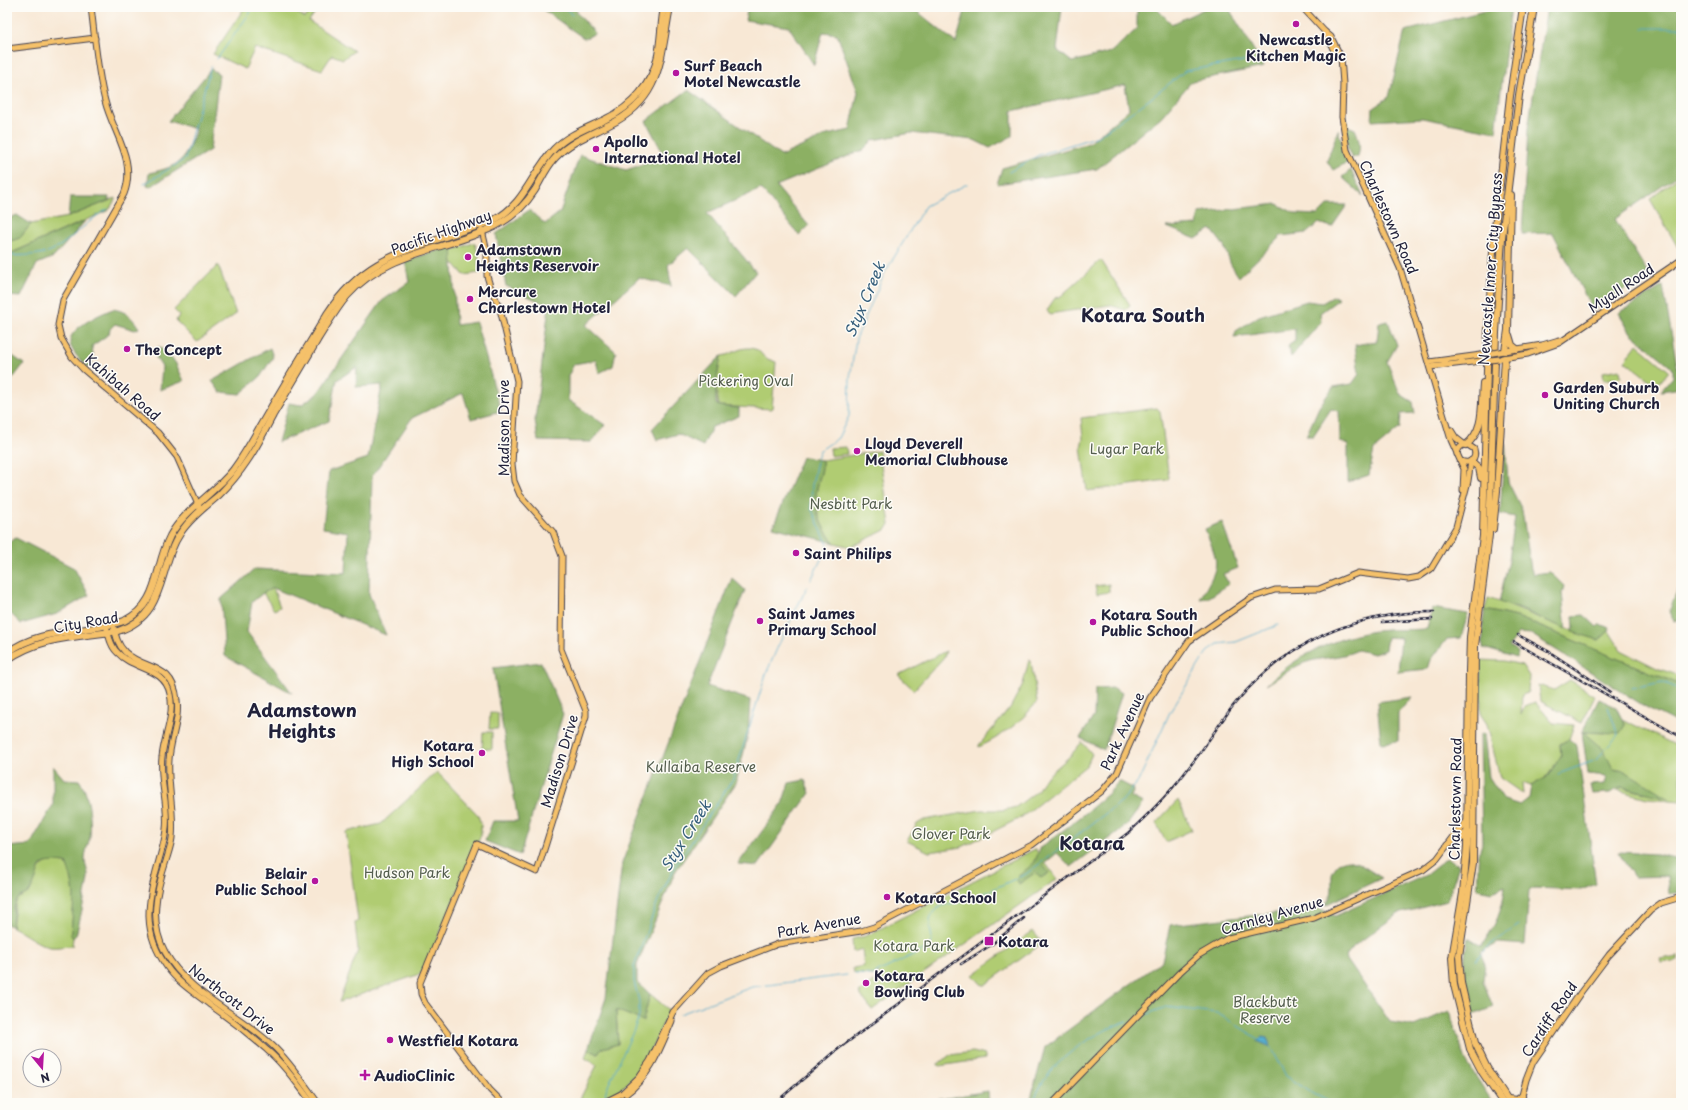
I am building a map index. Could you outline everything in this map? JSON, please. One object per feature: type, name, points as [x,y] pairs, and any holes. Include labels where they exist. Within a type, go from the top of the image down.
[{"type":"highway","name":"Pacific Highway","points":[[197,504],[224,480],[244,454],[327,314],[352,283],[370,268],[387,258],[481,225],[502,215],[516,204],[528,189],[543,162],[565,140],[579,131],[618,113],[642,91],[658,56],[664,7]]},
{"type":"highway","name":"Pacific Highway","points":[[201,510],[229,484],[247,461],[323,331],[351,291],[376,271],[398,259],[482,232],[505,221],[524,204],[546,170],[565,148],[578,139],[618,120],[643,99],[653,84],[660,65],[670,7]]},
{"type":"highway","name":"Newcastle Inner City Bypass","points":[[1484,483],[1488,328],[1494,237],[1500,173],[1523,7]]},
{"type":"highway","name":"Newcastle Inner City Bypass","points":[[1489,535],[1501,245],[1514,132],[1534,7]]},
{"type":"highway","points":[[1514,132],[1508,270],[1508,330],[1510,342],[1513,347],[1517,349]]},
{"type":"highway","points":[[1466,445],[1476,436],[1480,424],[1488,328]]},
{"type":"highway","points":[[1489,535],[1492,532],[1497,491],[1500,354],[1508,330]]},
{"type":"highway","points":[[1471,461],[1479,468],[1481,478],[1484,483]]},
{"type":"highway","name":"Charlestown Road","points":[[1471,835],[1467,822],[1469,650],[1483,536],[1484,483]]},
{"type":"highway","name":"City Road","points":[[7,653],[29,640],[51,634],[110,625],[133,617],[143,608],[150,598],[169,538],[182,520],[197,504]]},
{"type":"highway","name":"City Road","points":[[7,660],[22,651],[52,640],[108,633],[132,625],[149,611],[157,597],[174,544],[181,532],[201,510]]},
{"type":"highway","name":"Charlestown Road","points":[[1489,535],[1476,646],[1471,835],[1472,881],[1459,956],[1461,983],[1471,1030],[1477,1049],[1507,1102]]},
{"type":"highway","points":[[1454,835],[1467,822]]},
{"type":"highway","points":[[1507,1102],[1517,1100],[1522,1096]]},
{"type":"main road","name":"Kahibah Road","points":[[91,7],[105,101],[128,163],[127,184],[124,194],[63,300],[58,325],[61,338],[72,357],[83,370],[158,433],[177,457],[201,510]]},
{"type":"main road","name":"Charlestown Road","points":[[1302,7],[1325,32],[1330,35],[1337,47],[1343,84],[1342,126],[1347,150],[1396,259],[1430,364],[1446,420],[1457,454],[1461,461]]},
{"type":"main road","points":[[7,49],[95,38]]},
{"type":"main road","name":"Madison Drive","points":[[481,225],[487,252],[487,276],[500,309],[517,381],[512,464],[514,480],[520,495],[553,532],[561,549],[561,649],[586,711],[586,716],[537,872],[477,844],[423,973],[420,989],[422,998],[490,1090],[503,1103]]},
{"type":"main road","name":"Myall Road","points":[[1430,364],[1481,355],[1531,354],[1552,347],[1681,260]]},
{"type":"main road","name":"Myall Road","points":[[1430,364],[1481,361],[1517,349],[1548,344],[1573,334]]},
{"type":"main road","points":[[1531,347],[1531,354]]},
{"type":"main road","name":"Charlestown Road","points":[[1446,420],[1455,437],[1466,445],[1472,447],[1474,450],[1475,456],[1471,461]]},
{"type":"main road","points":[[1457,454],[1459,448],[1466,445]]},
{"type":"main road","points":[[1461,461],[1466,463],[1471,461]]},
{"type":"main road","name":"Park Avenue","points":[[1461,461],[1465,474],[1463,499]]},
{"type":"main road","name":"Park Avenue","points":[[610,1102],[625,1090],[645,1069],[673,1012],[704,976],[720,966],[784,943],[871,928],[1039,841],[1097,796],[1114,778],[1150,698],[1192,639],[1251,598],[1267,592],[1279,590],[1318,589],[1349,575],[1361,572],[1400,579],[1419,577],[1431,569],[1454,530],[1469,477],[1471,461]]},
{"type":"main road","name":"Northcott Drive","points":[[110,625],[115,631],[121,647],[129,656],[158,668],[169,679],[175,690],[178,702],[169,759],[174,822],[157,889],[155,907],[156,922],[161,944],[172,964],[186,979],[273,1046],[318,1103]]},
{"type":"main road","name":"Northcott Drive","points":[[110,625],[108,633],[117,652],[128,661],[151,670],[159,676],[171,696],[171,713],[162,758],[166,828],[148,906],[150,930],[159,954],[168,969],[181,982],[268,1051],[282,1064],[312,1103]]},
{"type":"main road","points":[[1454,835],[1471,835]]},
{"type":"main road","name":"Carnley Avenue","points":[[1053,1103],[1180,972],[1208,949],[1228,938],[1303,921],[1326,913],[1365,894],[1423,870],[1436,859],[1454,835]]},
{"type":"main road","name":"Carnley Avenue","points":[[1447,845],[1457,839],[1471,835]]},
{"type":"main road","name":"Cardiff Road","points":[[1522,1096],[1528,1071],[1533,1062],[1581,992],[1609,956],[1650,911],[1661,903],[1681,897]]},
{"type":"main road","name":"Park Avenue","points":[[603,1103],[610,1102],[626,1094],[641,1080],[660,1052],[678,1007]]},
{"type":"main road","points":[[645,1069],[656,1054],[660,1052],[664,1030]]},
{"type":"main road","points":[[1522,1096],[1522,1103]]},
{"type":"green space","points":[[245,7],[289,7],[305,18],[313,7],[319,7],[309,21],[354,51],[343,59],[332,55],[322,70],[255,48],[245,69],[213,54]]},
{"type":"green space","points":[[539,7],[576,7],[577,13],[595,33],[585,39]]},
{"type":"green space","points":[[748,7],[912,7],[956,43],[966,7],[1062,7],[1057,50],[1072,62],[1111,52],[1137,29],[1137,7],[1155,7],[1172,24],[1208,7],[1228,7],[1264,67],[1192,81],[1161,117],[1097,169],[997,184],[1002,168],[1089,143],[1129,109],[1125,85],[1012,111],[1012,136],[990,148],[974,140],[911,133],[873,140],[863,150],[776,186],[809,226],[799,235],[761,189],[707,213],[756,272],[736,296],[688,248],[668,265],[671,286],[639,278],[586,325],[616,352],[613,366],[599,373],[596,360],[574,364],[568,376],[568,400],[605,425],[591,442],[538,441],[535,420],[549,306],[506,286],[496,234],[529,210],[545,224],[560,212],[580,155],[626,170],[665,157],[646,121],[688,90],[781,156],[827,135],[850,130],[858,92],[837,34],[823,32],[814,65],[789,27],[745,20]]},
{"type":"green space","points":[[1500,7],[1511,7],[1496,132],[1422,118],[1372,121],[1373,108],[1389,97],[1405,31]]},
{"type":"green space","points":[[1547,7],[1681,7],[1681,173],[1615,219],[1648,273],[1593,311],[1553,233],[1522,234],[1528,128]]},
{"type":"green space","points":[[211,69],[219,74],[210,150],[150,187],[147,186],[149,173],[169,168],[181,160],[189,148],[196,129],[168,121]]},
{"type":"green space","points":[[1344,118],[1346,118],[1348,126],[1355,129],[1358,139],[1358,156],[1352,158],[1348,150]]},
{"type":"green space","points":[[1338,130],[1348,162],[1333,170],[1327,161]]},
{"type":"green space","points":[[1351,170],[1363,196],[1342,177]]},
{"type":"green space","points":[[1681,175],[1681,250],[1680,251],[1650,199]]},
{"type":"green space","points":[[70,197],[109,197],[108,201],[68,217]]},
{"type":"green space","points":[[116,198],[109,210],[7,255],[7,242],[20,238],[31,224],[68,217]]},
{"type":"green space","points":[[1277,204],[1296,214],[1318,215],[1328,205],[1347,205],[1332,227],[1318,223],[1307,233],[1281,236],[1239,277],[1231,265],[1224,246],[1211,229],[1196,239],[1167,227],[1197,225],[1199,213]]},
{"type":"green space","points":[[17,215],[31,224],[20,238],[7,242],[7,219]]},
{"type":"green space","points":[[85,221],[54,257],[37,264],[21,297],[7,296],[7,255]]},
{"type":"green space","points":[[473,243],[475,244],[479,255],[478,266],[482,268],[479,273],[464,275],[449,258],[448,252]]},
{"type":"green space","points":[[452,246],[456,325],[476,322],[501,411],[471,419],[463,393],[412,418],[372,476],[369,594],[386,635],[273,588],[263,593],[252,602],[247,632],[292,693],[225,656],[221,599],[255,569],[346,573],[348,532],[323,528],[329,471],[368,458],[382,385],[356,387],[357,367],[337,380],[329,421],[278,442],[289,403],[301,405],[317,394],[382,301],[409,282],[405,261]]},
{"type":"green space","points":[[1101,260],[1130,305],[1125,310],[1110,305],[1049,314],[1047,310],[1055,298],[1061,296]]},
{"type":"green space","points":[[218,265],[236,314],[197,342],[176,321],[179,315],[174,310]]},
{"type":"green space","points":[[1663,286],[1681,388],[1661,391],[1673,377],[1673,368],[1631,333],[1619,313]]},
{"type":"green space","points":[[1334,296],[1339,299],[1320,313],[1321,322],[1291,357],[1288,346],[1295,341],[1295,329],[1234,337],[1236,331],[1259,316],[1307,301],[1322,303]]},
{"type":"green space","points":[[113,309],[122,311],[128,315],[139,328],[135,330],[115,324],[110,329],[109,334],[92,346],[93,356],[91,366],[87,367],[76,355],[70,345],[71,337],[80,326]]},
{"type":"green space","points":[[1388,321],[1397,345],[1387,362],[1400,394],[1413,402],[1415,413],[1401,414],[1400,428],[1374,450],[1369,475],[1348,482],[1348,444],[1340,442],[1339,411],[1331,409],[1313,436],[1306,436],[1319,407],[1333,387],[1352,384],[1359,374],[1355,345],[1377,341],[1379,323]]},
{"type":"green space","points":[[1637,344],[1669,371],[1657,386],[1625,361]]},
{"type":"green space","points":[[159,346],[175,362],[184,381],[160,390],[162,367],[156,358]]},
{"type":"green space","points":[[270,348],[273,357],[260,377],[240,394],[220,392],[212,381]]},
{"type":"green space","name":"Pickering Oval","points":[[751,348],[758,350],[765,358],[776,362],[772,409],[718,406],[716,384],[721,356],[742,349]]},
{"type":"green space","points":[[7,352],[24,364],[10,382],[7,380]]},
{"type":"green space","points":[[721,356],[716,384],[716,404],[719,406],[739,408],[739,416],[712,427],[703,446],[678,434],[657,440],[652,429]]},
{"type":"green space","points":[[1620,369],[1621,377],[1604,380],[1603,372]]},
{"type":"green space","name":"Lugar Park","points":[[1157,408],[1160,411],[1169,478],[1167,480],[1087,491],[1081,447],[1083,438],[1081,418]]},
{"type":"green space","points":[[1505,438],[1508,482],[1522,510],[1531,569],[1533,574],[1550,572],[1564,586],[1562,593],[1566,629],[1520,609],[1499,602],[1509,560],[1515,517],[1500,514]]},
{"type":"green space","points":[[846,447],[847,454],[831,456],[830,448]]},
{"type":"green space","name":"Nesbitt Park","points":[[879,451],[890,524],[887,529],[851,547],[835,543],[821,523],[817,508],[816,492],[822,470],[822,460]]},
{"type":"green space","points":[[802,457],[822,460],[822,470],[816,492],[817,508],[821,523],[835,543],[773,527]]},
{"type":"green space","points":[[1222,522],[1238,568],[1223,574],[1229,584],[1208,598],[1200,599],[1216,565],[1213,551],[1205,529]]},
{"type":"green space","points":[[16,538],[74,568],[89,595],[57,614],[21,624],[7,610],[7,543]]},
{"type":"green space","name":"Kullaiba Reserve","points":[[732,578],[745,590],[707,686],[750,700],[748,735],[736,783],[675,872],[637,965],[637,982],[650,994],[643,1021],[616,1010],[618,1044],[602,1048],[598,1054],[588,1049],[606,998],[622,863]]},
{"type":"green space","points":[[1109,584],[1109,592],[1097,594],[1095,586]]},
{"type":"green space","points":[[1681,587],[1681,619],[1674,621],[1669,612],[1675,595]]},
{"type":"green space","points":[[273,588],[280,607],[274,610],[263,593]]},
{"type":"green space","points":[[1488,598],[1599,640],[1609,631],[1621,650],[1659,669],[1681,676],[1681,685],[1517,617],[1485,610]]},
{"type":"green space","points":[[1432,608],[1468,614],[1461,638],[1447,639],[1431,660],[1428,669],[1398,672],[1401,638],[1387,637],[1385,650],[1374,654],[1358,650],[1344,655],[1304,663],[1266,685],[1302,657],[1330,643],[1375,631],[1427,629]]},
{"type":"green space","points":[[1485,610],[1517,617],[1681,685],[1681,725],[1644,706],[1531,634],[1519,633],[1509,646],[1518,652],[1517,658],[1483,648],[1483,621]]},
{"type":"green space","points":[[1584,615],[1597,627],[1600,624],[1609,628],[1609,631],[1599,640],[1572,632],[1574,627],[1573,616]]},
{"type":"green space","points":[[946,651],[944,657],[914,690],[898,675]]},
{"type":"green space","points":[[1029,660],[1031,661],[1037,702],[1025,716],[1011,728],[979,747],[979,745],[1010,708],[1023,684]]},
{"type":"green space","points":[[1480,660],[1504,661],[1522,665],[1529,676],[1528,693],[1522,695],[1521,715],[1525,706],[1535,702],[1553,723],[1574,725],[1569,739],[1560,744],[1561,756],[1547,777],[1531,786],[1522,783],[1523,794],[1500,778],[1487,724],[1481,715]]},
{"type":"green space","points":[[541,662],[563,714],[520,855],[485,841],[493,821],[518,821],[493,668]]},
{"type":"green space","points":[[1570,680],[1595,696],[1582,723],[1540,701],[1538,685],[1554,690]]},
{"type":"green space","points":[[1114,688],[1122,693],[1104,750],[1080,738],[1094,716],[1095,689]]},
{"type":"green space","points":[[1412,697],[1398,713],[1398,741],[1381,743],[1377,702]]},
{"type":"green space","points":[[1599,699],[1616,707],[1625,725],[1620,733],[1583,732],[1604,750],[1613,769],[1625,771],[1669,798],[1622,787],[1610,793],[1592,794],[1590,785],[1605,784],[1607,776],[1588,774],[1582,732]]},
{"type":"green space","points":[[490,713],[498,713],[498,729],[489,729]]},
{"type":"green space","points":[[1622,719],[1681,748],[1681,801],[1647,798],[1614,789],[1622,787],[1645,793],[1625,771],[1613,769],[1582,732],[1604,733],[1625,725]]},
{"type":"green space","points":[[483,732],[492,732],[492,749],[482,749]]},
{"type":"green space","points":[[1480,734],[1484,734],[1489,777],[1504,800],[1520,805],[1529,798],[1531,786],[1547,777],[1561,756],[1560,744],[1569,739],[1577,746],[1596,884],[1581,890],[1534,888],[1529,891],[1525,945],[1498,943],[1480,952],[1485,964],[1483,981],[1493,1007],[1473,1015],[1465,976],[1465,958],[1468,938],[1481,946],[1498,918],[1505,886],[1492,892],[1478,889],[1477,887],[1478,860],[1482,844]]},
{"type":"green space","name":"Glover Park","points":[[1082,742],[1092,754],[1087,765],[1022,817],[962,847],[929,852],[907,841],[917,824],[924,820],[981,810],[1004,810],[1016,807],[1037,791],[1044,779],[1070,756]]},
{"type":"green space","points":[[53,766],[64,779],[79,780],[87,799],[91,823],[90,837],[85,860],[88,878],[78,928],[76,935],[73,938],[71,935],[74,892],[66,863],[55,862],[42,865],[30,891],[16,901],[12,927],[7,924],[7,847],[30,845],[53,805]]},
{"type":"green space","name":"Hudson Park","points":[[437,772],[478,815],[481,825],[481,835],[423,973],[339,1002],[358,950],[355,923],[358,921],[346,832],[381,824]]},
{"type":"green space","points":[[805,780],[810,793],[758,866],[738,864],[782,804],[789,783]]},
{"type":"green space","points":[[1119,781],[1134,789],[1131,797],[1143,803],[1127,825],[1071,867],[1057,853],[1043,865],[1049,873],[1041,878],[1036,872],[1019,884],[1016,878],[1034,863],[1041,847],[1108,794]]},
{"type":"green space","points":[[1178,800],[1192,830],[1166,842],[1156,823]]},
{"type":"green space","name":"Kotara Park","points":[[1035,849],[1057,879],[872,1010],[859,993],[881,977],[878,973],[872,975],[854,973],[853,968],[864,966],[862,949],[853,952],[852,939],[866,936]]},
{"type":"green space","points":[[1618,852],[1656,854],[1681,859],[1681,893],[1669,893],[1667,876],[1634,877]]},
{"type":"green space","name":"Blackbutt Reserve","points":[[1447,858],[1459,865],[1447,901],[1398,914],[1354,946],[1345,957],[1390,1022],[1414,1026],[1449,1011],[1466,1061],[1493,1103],[1028,1103],[1031,1098],[1045,1047],[1162,961],[1170,925],[1319,908],[1335,916],[1426,875]]},
{"type":"green space","points":[[1347,860],[1358,863],[1382,878],[1325,905],[1332,890],[1333,870],[1338,863]]},
{"type":"green space","points":[[50,861],[66,863],[74,883],[75,895],[71,932],[73,938],[72,946],[46,946],[12,927],[16,901],[30,891],[41,867]]},
{"type":"green space","points":[[1033,931],[1040,940],[1040,945],[985,985],[982,985],[973,975]]},
{"type":"green space","points":[[1678,956],[1678,960],[1661,963],[1660,959]]},
{"type":"green space","points":[[650,994],[669,1010],[646,1058],[637,1072],[626,1085],[613,1094],[597,1101],[578,1103],[597,1065],[585,1058],[588,1049],[598,1054],[602,1048],[618,1044],[616,1010],[643,1020]]},
{"type":"green space","points":[[973,1052],[985,1055],[985,1059],[939,1066],[938,1064],[950,1055]]},
{"type":"green space","points":[[988,1091],[989,1103],[922,1103],[923,1102]]},
{"type":"water","points":[[1262,1037],[1267,1038],[1271,1047],[1257,1041]]},
{"type":"waterway","points":[[217,59],[254,7]]},
{"type":"waterway","points":[[565,7],[572,15]]},
{"type":"waterway","points":[[1643,28],[1681,28]]},
{"type":"waterway","points":[[1009,172],[1039,155],[1098,136],[1150,99],[1185,71],[1244,61]]},
{"type":"waterway","points":[[144,184],[185,159],[211,66]]},
{"type":"waterway","name":"Styx Creek","points":[[811,580],[828,545],[811,508],[812,485],[819,451],[838,438],[849,416],[850,378],[856,339],[884,274],[925,206],[967,184]]},
{"type":"waterway","points":[[7,256],[35,255],[52,250],[60,246],[108,209]]},
{"type":"waterway","name":"Styx Creek","points":[[605,1098],[606,1090],[639,1016],[639,1001],[634,981],[634,967],[658,900],[677,863],[733,779],[766,674],[807,587]]},
{"type":"waterway","points":[[973,898],[1026,874],[1122,801],[1138,782],[1170,712],[1207,652],[1218,644],[1236,642],[1278,625]]},
{"type":"waterway","points":[[1632,688],[1663,682],[1681,690]]},
{"type":"waterway","points":[[1558,774],[1596,760],[1618,735],[1608,707]]},
{"type":"waterway","points":[[855,974],[872,975],[929,947],[932,940],[930,923],[931,916],[934,911],[945,905],[968,900]]},
{"type":"waterway","points":[[1476,960],[1489,945],[1519,925]]},
{"type":"waterway","points":[[680,1014],[752,987],[847,975]]},
{"type":"waterway","points":[[1142,1016],[1166,1007],[1217,1013],[1259,1039]]},
{"type":"waterway","points":[[1032,1103],[1047,1076],[1063,1058],[1083,1043],[1116,1025],[1127,1021]]},
{"type":"waterway","points":[[1271,1047],[1286,1076],[1312,1093],[1332,1103]]},
{"type":"railway","points":[[775,1103],[837,1050],[1128,833],[1169,793],[1238,700],[1258,679],[1279,661],[1302,646],[1351,624],[1378,617],[1406,613],[1434,612]]},
{"type":"railway","points":[[1382,622],[1432,619]]},
{"type":"railway","points":[[1518,635],[1548,651],[1610,692]]},
{"type":"railway","points":[[1514,642],[1681,737]]},
{"type":"railway","points":[[961,964],[991,945],[1024,918]]},
{"type":"place","name":"Newcastle Kitchen Magic","points":[[1296,24]]},
{"type":"place","name":"Surf Beach Motel Newcastle","points":[[676,73]]},
{"type":"place","name":"Apollo International Hotel","points":[[596,149]]},
{"type":"place","name":"Adamstown Heights Reservoir","points":[[468,257]]},
{"type":"place","name":"Mercure Charlestown Hotel","points":[[470,299]]},
{"type":"place","name":"The Concept","points":[[127,349]]},
{"type":"place","name":"Garden Suburb Uniting Church","points":[[1545,395]]},
{"type":"place","name":"Lloyd Deverell Memorial Clubhouse","points":[[857,451]]},
{"type":"place","name":"Saint Philips","points":[[796,553]]},
{"type":"place","name":"Saint James Primary School","points":[[760,621]]},
{"type":"place","name":"Kotara South Public School","points":[[1093,622]]},
{"type":"place","name":"Kotara High School","points":[[482,753]]},
{"type":"place","name":"Belair Public School","points":[[315,881]]},
{"type":"place","name":"Kotara School","points":[[887,897]]},
{"type":"place","name":"Kotara","points":[[989,941]]},
{"type":"place","name":"Kotara Bowling Club","points":[[866,983]]},
{"type":"place","name":"Westfield Kotara","points":[[390,1040]]},
{"type":"place","name":"AudioClinic","points":[[365,1075]]},
{"type":"district","name":"Kotara South","points":[[1143,314]]},
{"type":"district","name":"Adamstown Heights","points":[[302,719]]},
{"type":"district","name":"Kotara","points":[[1092,842]]}]
